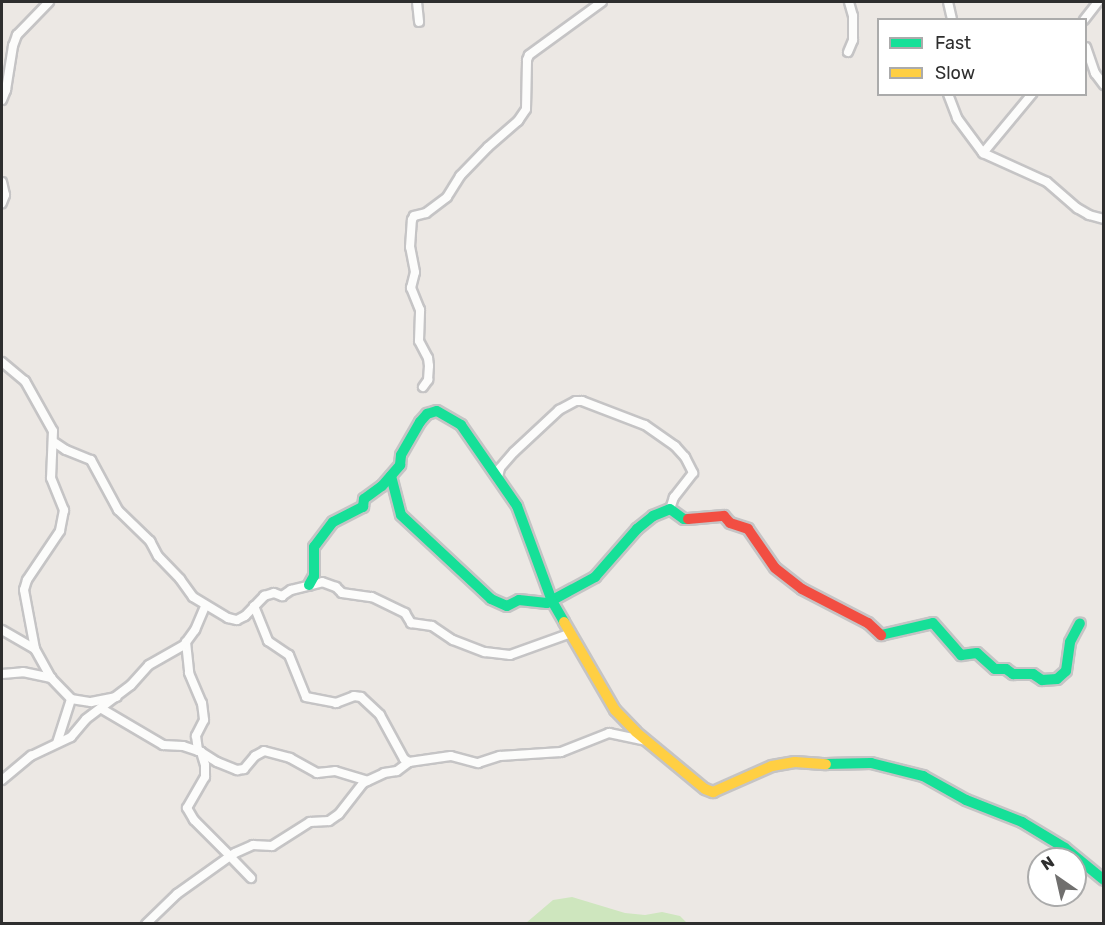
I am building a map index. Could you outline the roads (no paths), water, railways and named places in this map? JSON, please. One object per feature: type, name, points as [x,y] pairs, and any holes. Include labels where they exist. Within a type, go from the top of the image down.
[{"type":"street","points":[[2,100],[17,34],[49,2]]},
{"type":"street","points":[[417,2],[419,22]]},
{"type":"street","points":[[423,387],[428,380],[429,366],[428,358],[419,341],[420,310],[411,288],[415,272],[410,247],[412,220],[414,216],[426,213],[447,197],[460,176],[518,120],[526,109],[527,60],[530,55],[602,2]]},
{"type":"street","points":[[848,52],[853,39],[849,2]]},
{"type":"street","points":[[948,2],[951,18]]},
{"type":"street","points":[[1086,18],[1098,2]]},
{"type":"street","points":[[1087,50],[1095,73],[1104,85]]},
{"type":"street","points":[[949,96],[957,117],[983,153],[1047,182],[1077,208],[1089,215],[1104,219]]},
{"type":"street","points":[[983,153],[1030,96]]},
{"type":"street","points":[[2,182],[5,195],[2,203]]},
{"type":"street","points":[[2,362],[25,381],[48,421],[54,442],[51,478],[63,502],[64,520],[60,531],[27,580],[24,590],[34,649],[51,678],[71,699],[91,702],[117,697]]},
{"type":"street","points":[[391,476],[393,492],[401,515],[492,599],[507,606],[519,600],[547,603],[595,577],[638,529],[653,516],[670,509],[674,497],[693,473],[685,457],[675,446],[645,425],[576,400],[559,410],[514,452],[500,468],[498,477]]},
{"type":"street","points":[[309,585],[314,576],[314,547],[333,522],[363,507],[364,500],[391,476],[400,465],[401,455],[420,422],[427,414],[436,411],[461,425],[517,506],[552,601],[615,710],[693,780],[713,792],[772,766],[795,762],[871,763],[923,776],[966,800],[1036,830],[1079,858],[1104,880]]},
{"type":"street","points":[[54,442],[66,450],[91,459],[118,510],[150,541],[158,556],[193,597],[206,607],[237,620],[264,596],[274,593],[282,596],[291,590],[309,585],[329,583],[342,593],[372,597],[405,612],[411,623],[432,626],[453,640],[485,652],[510,655],[571,633]]},
{"type":"street","points":[[670,509],[684,519],[724,516],[729,523],[741,525],[748,530],[775,568],[802,590],[810,591],[868,623],[880,635],[933,623],[961,655],[977,653],[995,669],[1006,669],[1013,674],[1033,674],[1042,680],[1057,679],[1066,671],[1070,642],[1080,623]]},
{"type":"street","points":[[254,606],[268,641],[289,655],[306,697],[336,703],[354,696],[361,697],[380,715],[404,759],[409,762]]},
{"type":"street","points":[[2,780],[32,756],[71,737],[86,719],[117,697],[157,658],[186,642],[195,630],[206,607]]},
{"type":"street","points":[[2,630],[34,649]]},
{"type":"street","points":[[186,642],[189,673],[202,703],[204,720],[197,731],[200,752],[206,765],[205,777],[187,808],[194,820],[251,878]]},
{"type":"street","points":[[2,674],[23,672],[51,678]]},
{"type":"street","points":[[57,743],[71,699]]},
{"type":"street","points":[[102,709],[163,745],[183,746],[237,770],[244,769],[255,756],[264,751],[290,758],[317,773],[335,771],[367,781]]},
{"type":"street","points":[[146,924],[177,894],[246,846],[272,846],[310,822],[329,821],[339,814],[363,783],[384,773],[396,771],[409,762],[451,756],[478,763],[507,755],[561,752],[609,733],[648,741]]}]
